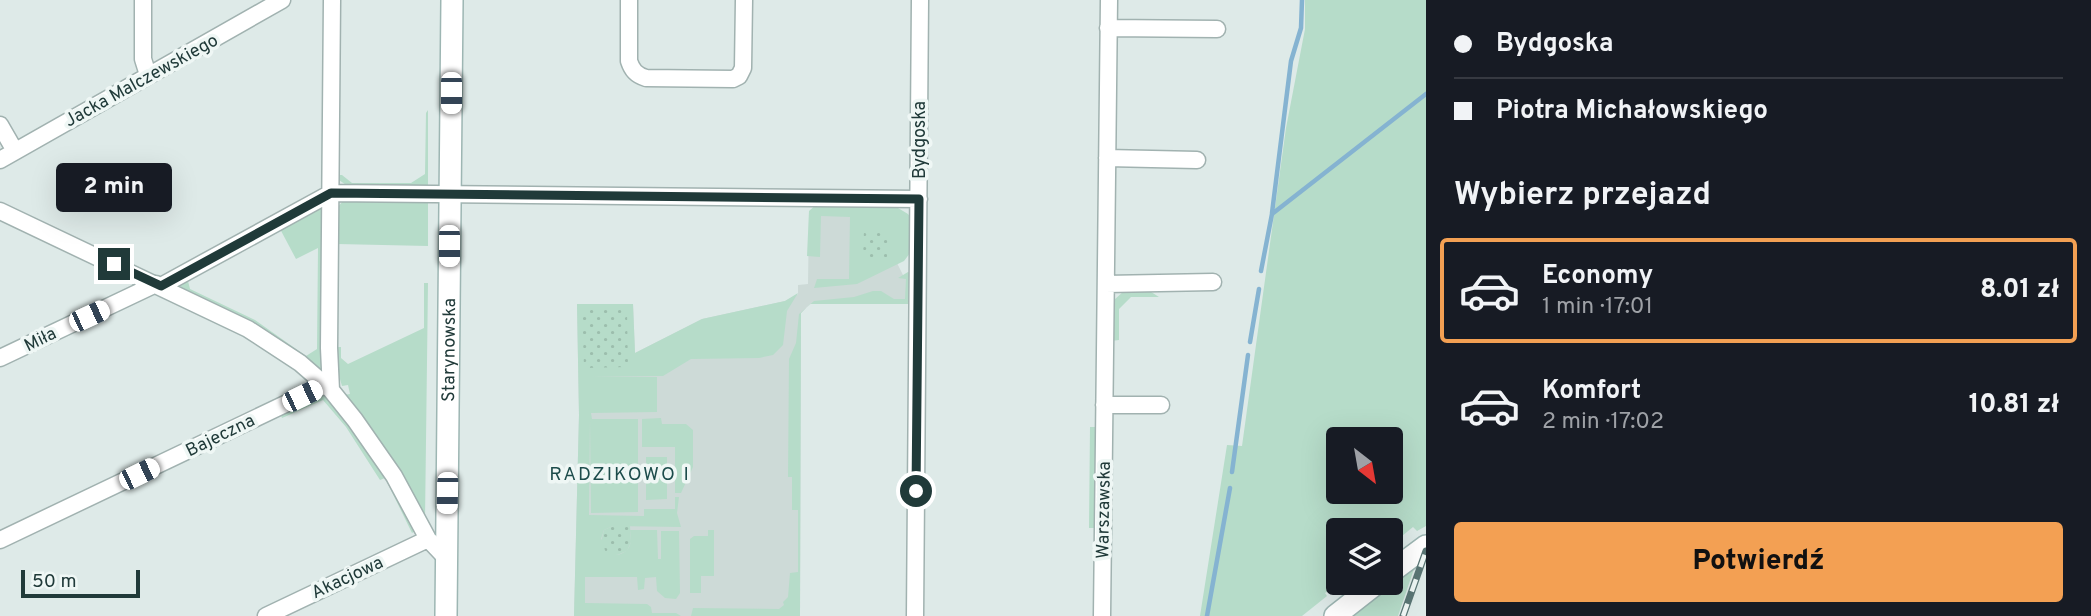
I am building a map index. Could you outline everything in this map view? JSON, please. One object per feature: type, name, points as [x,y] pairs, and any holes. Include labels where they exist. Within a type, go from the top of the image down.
[{"type":"street","points":[[143,0],[143,59],[148,75]]},
{"type":"street","name":"Jacka Malczewskiego","points":[[0,160],[282,0]]},
{"type":"street","points":[[328,387],[332,0]]},
{"type":"street","name":"Starynowska","points":[[446,616],[452,0]]},
{"type":"street","points":[[629,0],[629,61],[639,76],[733,79],[739,76],[743,68],[744,0]]},
{"type":"street","name":"Bydgoska","points":[[915,616],[920,0]]},
{"type":"street","name":"Warszawska","points":[[1102,616],[1109,0]]},
{"type":"street","points":[[1108,28],[1217,29]]},
{"type":"street","points":[[0,124],[15,151]]},
{"type":"street","points":[[1107,158],[1198,160]]},
{"type":"street","points":[[331,193],[919,199]]},
{"type":"street","name":"Miła","points":[[0,358],[159,285],[331,193]]},
{"type":"street","points":[[0,211],[159,285],[269,341],[300,363],[328,387],[355,419],[394,477],[428,539],[446,558]]},
{"type":"street","points":[[1106,284],[1213,282]]},
{"type":"street","name":"Bajeczna","points":[[0,540],[328,387]]},
{"type":"street","points":[[1104,405],[1161,405]]},
{"type":"street","name":"Akacjowa","points":[[266,616],[428,539]]},
{"type":"street","points":[[1403,563],[1426,546]]},
{"type":"street","points":[[1335,616],[1362,595]]},
{"type":"shaded area","points":[[893,206],[897,263],[911,283],[911,304],[810,304],[801,313],[800,616],[574,616],[579,415],[577,304],[633,304],[635,353],[702,319],[785,301],[798,294],[798,285],[808,284],[809,213]]},
{"type":"green space","points":[[1305,0],[1426,0],[1426,526],[1417,531],[1413,527],[1403,535],[1403,518],[1326,518],[1327,596],[1302,616],[1200,616],[1227,445],[1242,446],[1286,128],[1305,29]]},
{"type":"green space","points":[[428,110],[428,188],[349,187],[339,180],[337,175],[342,175],[352,183],[411,183],[425,174]]},
{"type":"green space","points":[[348,199],[428,200],[428,246],[337,244],[337,208]]},
{"type":"green space","points":[[818,203],[893,205],[908,214],[913,221],[910,253],[904,261],[857,284],[814,288],[817,279],[849,279],[850,217],[821,216],[820,257],[807,256],[809,211]]},
{"type":"green space","points":[[319,205],[325,210],[322,374],[283,342],[180,287],[187,277],[190,289],[255,320],[306,356],[317,349],[318,248],[296,259],[279,227]]},
{"type":"green space","points":[[864,229],[888,229],[887,259],[863,259]]},
{"type":"green space","points":[[911,273],[911,304],[811,304],[814,301],[854,297],[873,291],[881,291],[894,299],[905,299],[906,279],[898,278]]},
{"type":"green space","points":[[424,283],[428,283],[425,521],[344,395],[350,394],[348,385],[342,386],[335,347],[341,347],[341,358],[348,364],[424,328]]},
{"type":"green space","points":[[1148,290],[1159,297],[1131,297],[1119,309],[1119,340],[1111,341],[1114,300],[1124,291]]},
{"type":"green space","points":[[798,293],[787,311],[783,345],[773,355],[759,358],[691,359],[663,376],[591,376],[657,377],[657,412],[591,413],[592,419],[638,419],[638,512],[591,513],[590,419],[589,515],[644,516],[644,509],[675,509],[675,497],[679,497],[677,513],[681,527],[613,526],[604,530],[601,539],[617,555],[630,546],[630,530],[657,530],[658,559],[661,559],[661,531],[679,531],[680,593],[676,599],[665,598],[657,591],[656,577],[645,578],[644,589],[638,590],[637,577],[585,577],[585,603],[647,604],[652,613],[676,613],[681,616],[574,616],[579,415],[577,304],[633,304],[635,353],[702,319],[785,301]]},
{"type":"green space","points":[[806,308],[801,313],[800,616],[691,616],[693,608],[779,609],[788,597],[790,573],[798,572],[798,510],[792,510],[792,477],[788,477],[789,359],[796,343],[799,314]]},
{"type":"green space","points":[[627,309],[628,367],[584,368],[582,310]]},
{"type":"green space","points":[[319,395],[328,396],[332,400],[389,479],[415,531],[412,533],[385,478],[380,480],[346,427],[323,400],[282,418],[280,413]]},
{"type":"green space","points":[[661,418],[662,424],[686,424],[693,430],[693,467],[681,493],[675,493],[675,447],[642,447],[642,419]]},
{"type":"green space","points":[[1090,427],[1098,427],[1097,528],[1089,528]]},
{"type":"green space","points":[[646,457],[667,457],[667,499],[646,500]]},
{"type":"green space","points":[[613,526],[630,526],[631,542],[627,551],[617,555],[606,552],[601,542],[604,530]]},
{"type":"green space","points":[[708,530],[714,530],[714,576],[701,576],[701,593],[690,593],[690,539],[694,536],[708,536]]},
{"type":"green space","points":[[1416,563],[1398,616],[1350,616],[1376,595],[1403,595],[1403,573]]},
{"type":"waterway","points":[[1272,213],[1291,61],[1301,28],[1302,0]]},
{"type":"waterway","points":[[1261,271],[1272,214],[1426,94]]},
{"type":"waterway","points":[[1250,342],[1259,289]]},
{"type":"waterway","points":[[1232,472],[1248,355]]},
{"type":"waterway","points":[[1207,616],[1230,488]]},
{"type":"railway","points":[[1403,616],[1426,551]]},
{"type":"district","name":"RADZIKOWO I","points":[[620,473]]},
{"type":"route","points":[[114,264],[161,286],[331,193],[919,199],[916,491]]}]
